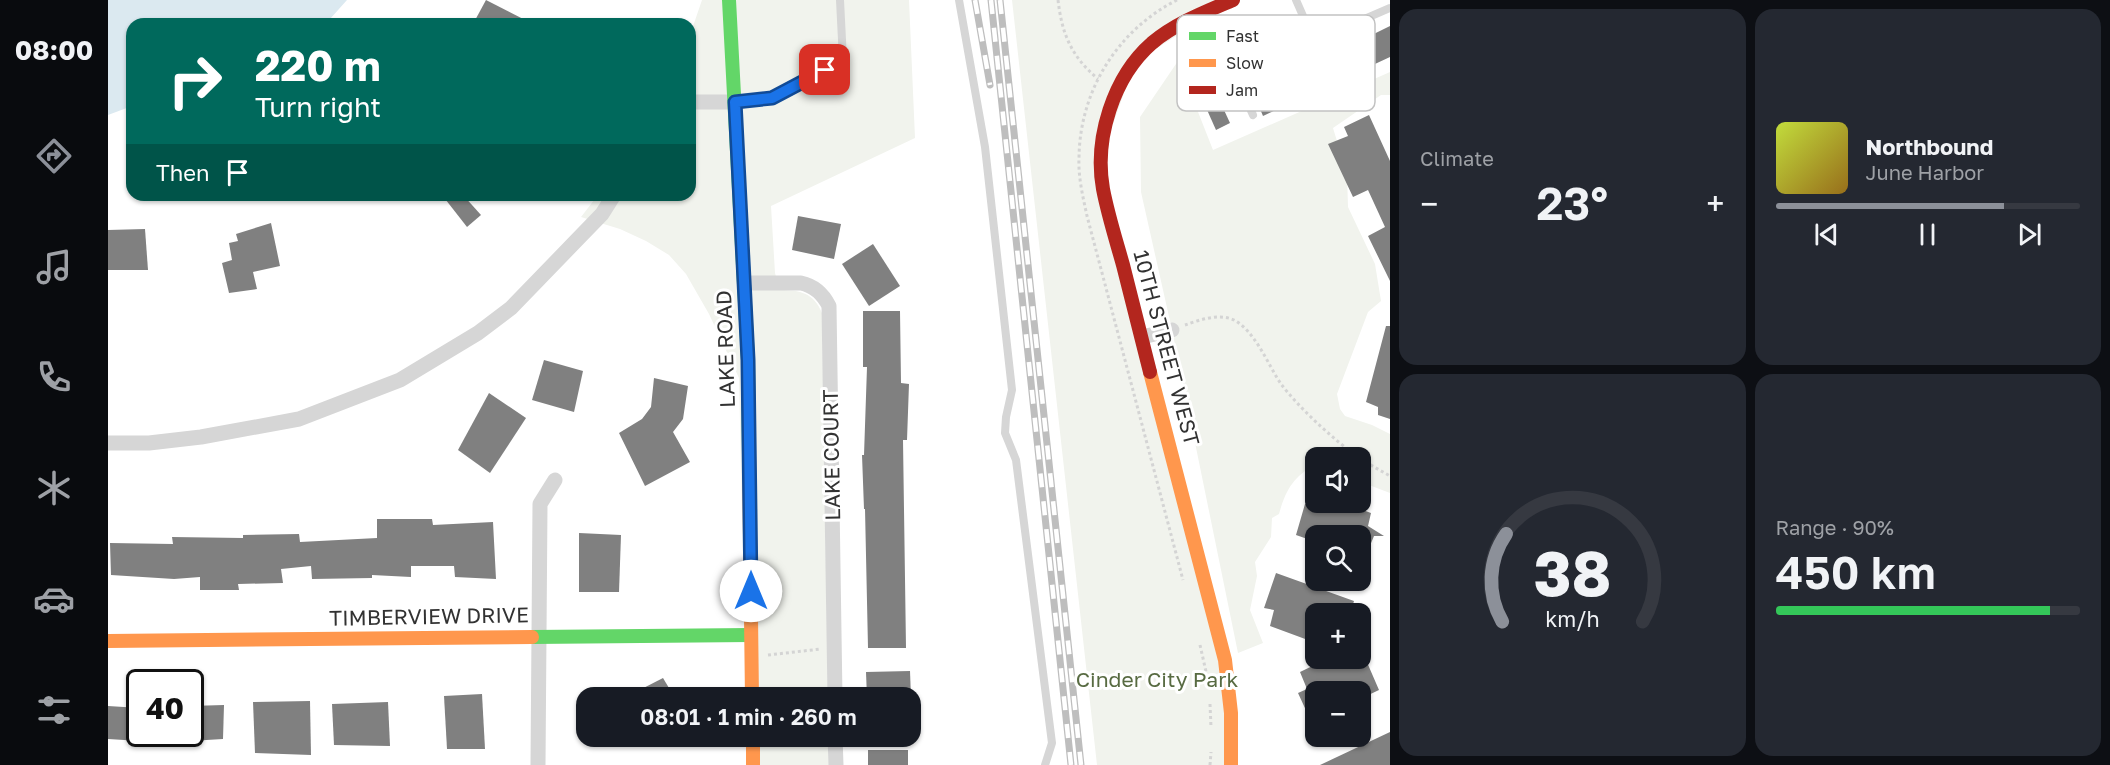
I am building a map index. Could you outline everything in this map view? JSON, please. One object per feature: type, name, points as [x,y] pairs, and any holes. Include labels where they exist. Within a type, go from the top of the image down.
[{"type":"street","name":"LAKE ROAD","points":[[729,0],[745,283],[750,427],[752,687]]},
{"type":"street","name":"10TH STREET WEST","points":[[1201,15],[1233,0]]},
{"type":"street","name":"10TH STREET WEST","points":[[1177,26],[1146,50],[1124,75],[1116,92],[1105,125],[1101,158],[1103,188],[1225,660],[1232,712],[1231,765]]},
{"type":"street","points":[[696,102],[735,102]]},
{"type":"street","points":[[108,443],[149,443],[201,437],[299,419],[400,380],[470,339],[512,308],[602,213],[610,201]]},
{"type":"street","name":"LAKE COURT","points":[[745,283],[801,282],[808,284],[821,294],[829,306],[835,687]]},
{"type":"street","points":[[1142,337],[1172,330]]},
{"type":"street","points":[[538,765],[540,504],[555,480]]},
{"type":"street","name":"TIMBERVIEW DRIVE","points":[[108,641],[751,635]]},
{"type":"street","points":[[753,747],[753,765]]},
{"type":"street","points":[[835,747],[836,765]]},
{"type":"lane","points":[[735,102],[772,98],[843,60],[840,0]]},
{"type":"lane","points":[[959,0],[985,147],[1012,390],[1005,433],[1016,460],[1052,743],[1045,765]]},
{"type":"lane","points":[[1296,0],[1303,15]]},
{"type":"lane","points":[[1374,15],[1390,8]]},
{"type":"lane","points":[[1251,111],[1253,115]]},
{"type":"path","points":[[1058,0],[1061,26],[1077,57],[1098,79]]},
{"type":"path","points":[[1172,330],[1200,320],[1218,317],[1233,320],[1244,327],[1282,384],[1314,419],[1347,447]]},
{"type":"path","points":[[1371,465],[1390,476]]},
{"type":"path","points":[[751,654],[768,655],[834,648]]},
{"type":"green space","points":[[702,0],[909,0],[915,138],[771,206],[775,273],[780,290],[806,294],[815,301],[822,313],[828,687],[746,687],[739,378],[709,314],[686,274],[669,255],[620,229],[581,217],[593,201],[696,201],[696,18]]},
{"type":"green space","name":"Cinder City Park","points":[[1012,0],[1233,0],[1209,15],[1177,15],[1177,35],[1135,62],[1101,158],[1223,648],[1229,765],[1097,765]]},
{"type":"green space","points":[[1177,62],[1177,111],[1198,111],[1213,150],[1302,111],[1358,111],[1333,128],[1347,174],[1348,207],[1375,264],[1381,301],[1368,312],[1337,394],[1340,409],[1345,416],[1390,434],[1390,493],[1371,486],[1371,447],[1305,447],[1305,471],[1288,491],[1279,514],[1272,518],[1271,537],[1255,562],[1257,576],[1250,610],[1263,643],[1238,653],[1172,330],[1141,192],[1140,117]]},
{"type":"green space","points":[[1390,72],[1390,95],[1381,95],[1375,99],[1375,79]]},
{"type":"green space","points":[[747,747],[828,747],[829,765],[748,765]]},
{"type":"shaded area","points":[[108,0],[347,0],[331,18],[126,18],[126,108],[108,115]]},
{"type":"building","points":[[486,0],[521,18],[476,18]]},
{"type":"building","points":[[1390,26],[1390,57],[1375,64],[1375,33]]},
{"type":"building","points":[[1208,111],[1224,111],[1230,123],[1216,130]]},
{"type":"building","points":[[1261,111],[1274,111],[1263,116]]},
{"type":"building","points":[[1369,115],[1390,161],[1390,281],[1368,236],[1385,227],[1368,190],[1353,197],[1328,144],[1348,136],[1344,127]]},
{"type":"building","points":[[447,201],[468,201],[481,215],[467,227]]},
{"type":"building","points":[[798,216],[841,224],[834,259],[792,250]]},
{"type":"building","points":[[271,223],[280,266],[253,272],[257,289],[229,293],[222,263],[232,260],[229,243],[238,241],[236,234]]},
{"type":"building","points":[[145,229],[148,270],[108,270],[108,230]]},
{"type":"building","points":[[873,244],[900,286],[869,306],[842,264]]},
{"type":"building","points":[[863,311],[900,311],[901,383],[909,384],[907,440],[903,440],[906,648],[868,648],[862,455],[864,455],[867,367],[863,367]]},
{"type":"building","points":[[1386,326],[1390,326],[1390,419],[1378,415],[1378,407],[1366,402]]},
{"type":"building","points":[[544,360],[583,371],[574,412],[532,400]]},
{"type":"building","points":[[654,378],[688,386],[683,419],[673,432],[690,462],[645,486],[619,433],[642,419],[651,407]]},
{"type":"building","points":[[489,393],[526,418],[490,473],[458,450]]},
{"type":"building","points":[[1305,504],[1305,513],[1371,513],[1368,525],[1305,525],[1305,538],[1296,535]]},
{"type":"building","points":[[377,519],[432,519],[433,525],[493,522],[496,579],[455,577],[454,566],[411,566],[411,577],[372,575],[372,578],[312,579],[311,566],[281,569],[283,583],[238,584],[239,590],[200,590],[200,577],[174,579],[111,575],[110,543],[173,544],[172,537],[243,538],[243,535],[299,534],[300,542],[377,538]]},
{"type":"building","points":[[1371,528],[1384,536],[1374,536],[1371,543]]},
{"type":"building","points":[[579,533],[621,535],[619,592],[579,592]]},
{"type":"building","points":[[1276,573],[1305,583],[1305,591],[1326,591],[1354,601],[1353,603],[1305,603],[1305,639],[1270,626],[1274,610],[1264,608]]},
{"type":"building","points":[[1306,669],[1370,669],[1379,690],[1371,694],[1371,681],[1305,681],[1305,684],[1300,672]]},
{"type":"building","points":[[910,671],[911,687],[867,687],[866,672]]},
{"type":"building","points":[[663,678],[668,687],[645,687]]},
{"type":"building","points":[[1305,690],[1305,708],[1298,693]]},
{"type":"building","points":[[482,694],[485,749],[447,749],[444,696]]},
{"type":"building","points":[[310,701],[311,755],[255,753],[253,702]]},
{"type":"building","points":[[388,702],[390,746],[334,745],[332,704]]},
{"type":"building","points":[[224,705],[223,739],[204,740],[204,706]]},
{"type":"building","points":[[108,706],[126,707],[126,740],[108,739]]},
{"type":"building","points":[[1390,732],[1390,765],[1320,765],[1358,747],[1371,747],[1371,741]]},
{"type":"building","points":[[868,750],[908,750],[908,765],[868,765]]},
{"type":"railway","points":[[975,0],[990,85]]},
{"type":"railway","points":[[991,0],[1071,765]]},
{"type":"railway","points":[[1000,0],[1081,765]]},
{"type":"traffic: fast","points":[[729,0],[748,360],[749,454]]},
{"type":"traffic: fast","points":[[532,637],[751,635]]},
{"type":"traffic: slow","points":[[1150,372],[1225,660],[1231,713],[1231,765]]},
{"type":"traffic: slow","points":[[749,454],[752,687]]},
{"type":"traffic: slow","points":[[108,641],[532,637]]},
{"type":"traffic: slow","points":[[753,747],[753,765]]},
{"type":"traffic: jam","points":[[1199,15],[1233,0]]},
{"type":"traffic: jam","points":[[1150,372],[1103,189],[1101,150],[1110,110],[1127,73],[1152,43],[1177,26]]},
{"type":"route","points":[[751,591],[748,360],[735,102],[772,98],[825,70]]}]
